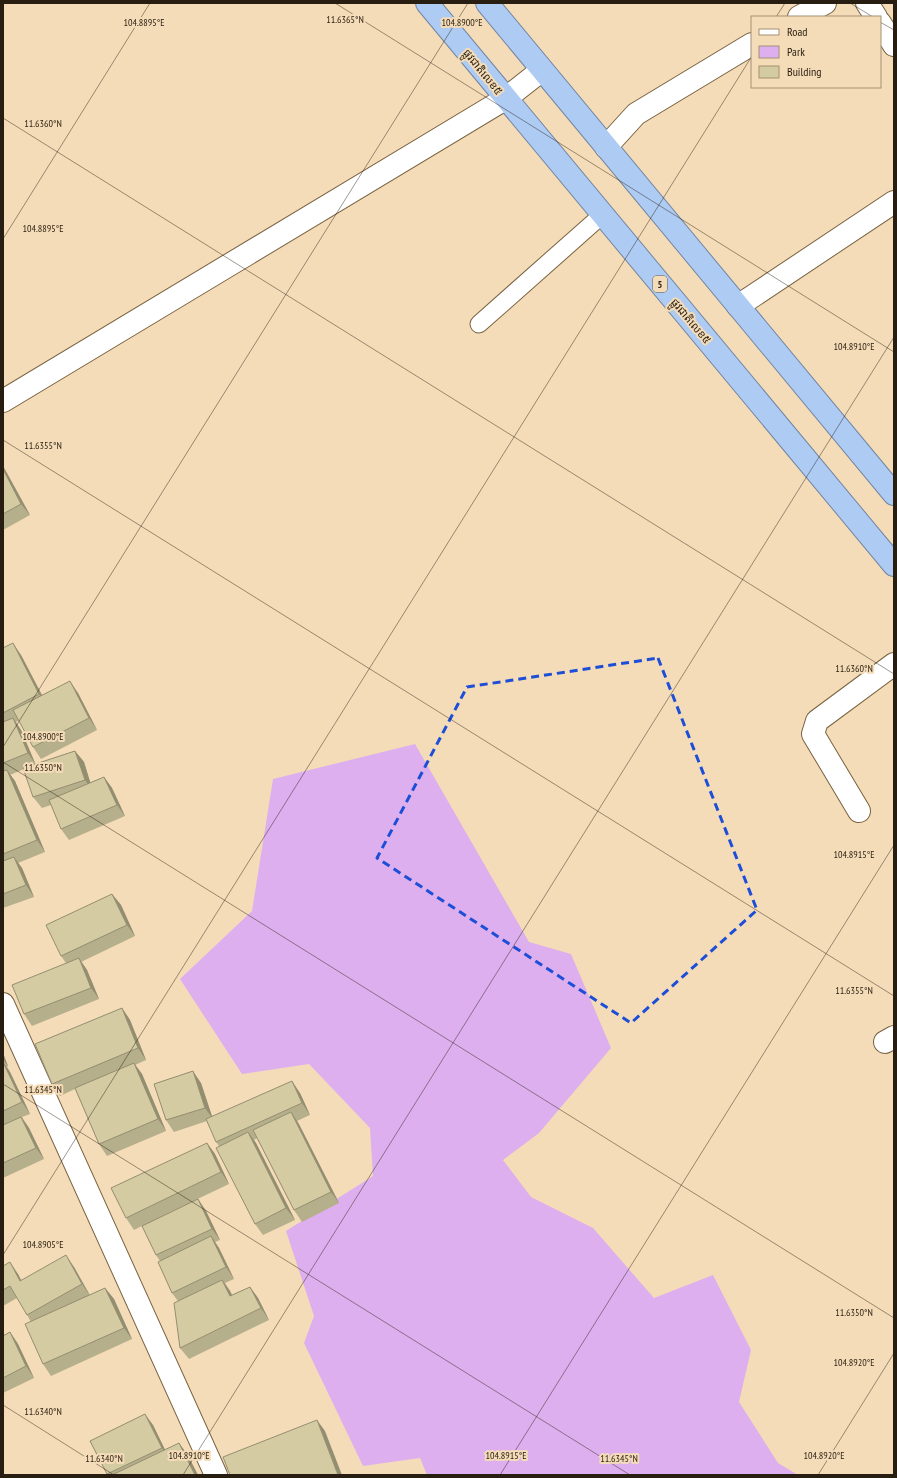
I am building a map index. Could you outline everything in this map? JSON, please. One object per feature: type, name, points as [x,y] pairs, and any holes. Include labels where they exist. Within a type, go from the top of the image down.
[{"type":"highway","name":"ផ្លូវជាតិលេខ៥","points":[[427,3],[505,99],[894,565]]},
{"type":"highway","points":[[487,3],[894,494]]},
{"type":"street","points":[[801,16],[825,3]]},
{"type":"street","points":[[867,3],[875,16]]},
{"type":"street","points":[[881,25],[894,45]]},
{"type":"street","points":[[606,147],[636,114],[751,45]]},
{"type":"street","points":[[3,401],[505,99],[542,70]]},
{"type":"street","points":[[738,306],[894,202]]},
{"type":"street","points":[[859,811],[813,734],[817,721],[894,664]]},
{"type":"street","points":[[3,1004],[216,1475]]},
{"type":"lane","points":[[479,324],[602,215]]},
{"type":"highlighted area","points":[[658,658],[757,910],[631,1023],[377,858],[467,687]]},
{"type":"green space","points":[[415,744],[529,942],[571,954],[611,1048],[539,1133],[503,1160],[531,1197],[593,1228],[654,1298],[713,1275],[751,1350],[739,1402],[778,1463],[798,1475],[427,1475],[420,1458],[363,1466],[304,1343],[314,1316],[286,1231],[373,1176],[370,1128],[309,1064],[242,1074],[180,979],[252,911],[273,779]]},
{"type":"building","points":[[3,469],[21,504],[3,514]]},
{"type":"building","points":[[13,643],[39,694],[3,713],[3,648]]},
{"type":"building","points":[[70,681],[89,718],[33,747],[13,710]]},
{"type":"building","points":[[13,718],[28,753],[3,763],[3,722]]},
{"type":"building","points":[[75,751],[85,780],[33,797],[23,768]]},
{"type":"building","points":[[7,770],[37,840],[3,854],[3,771]]},
{"type":"building","points":[[104,777],[117,805],[61,829],[49,800]]},
{"type":"building","points":[[14,857],[26,885],[3,894],[3,861]]},
{"type":"building","points":[[112,894],[127,925],[61,956],[46,925]]},
{"type":"building","points":[[79,958],[91,988],[24,1014],[12,985]]},
{"type":"building","points":[[122,1008],[138,1048],[52,1084],[35,1044]]},
{"type":"building","points":[[3,1062],[22,1102],[3,1111]]},
{"type":"building","points":[[134,1063],[158,1119],[99,1144],[75,1088]]},
{"type":"building","points":[[193,1071],[205,1108],[166,1120],[154,1084]]},
{"type":"building","points":[[292,1081],[302,1103],[216,1142],[206,1119]]},
{"type":"building","points":[[291,1112],[331,1192],[294,1210],[253,1130]]},
{"type":"building","points":[[21,1117],[36,1148],[3,1163],[3,1125]]},
{"type":"building","points":[[248,1132],[286,1208],[255,1224],[216,1148]]},
{"type":"building","points":[[207,1143],[221,1172],[126,1218],[111,1188]]},
{"type":"building","points":[[198,1199],[212,1229],[156,1255],[142,1226]]},
{"type":"building","points":[[211,1236],[226,1267],[172,1293],[158,1262]]},
{"type":"building","points":[[66,1255],[82,1284],[27,1315],[10,1286],[3,1290],[3,1266],[10,1262],[20,1281]]},
{"type":"building","points":[[222,1280],[230,1296],[250,1287],[261,1308],[180,1348],[174,1303]]},
{"type":"building","points":[[105,1288],[124,1328],[43,1364],[25,1324]]},
{"type":"building","points":[[10,1332],[26,1366],[3,1378],[3,1336]]},
{"type":"building","points":[[145,1414],[162,1448],[107,1474],[90,1441]]},
{"type":"building","points":[[317,1420],[338,1475],[230,1475],[223,1457]]},
{"type":"building","points":[[179,1443],[195,1475],[112,1475]]}]
